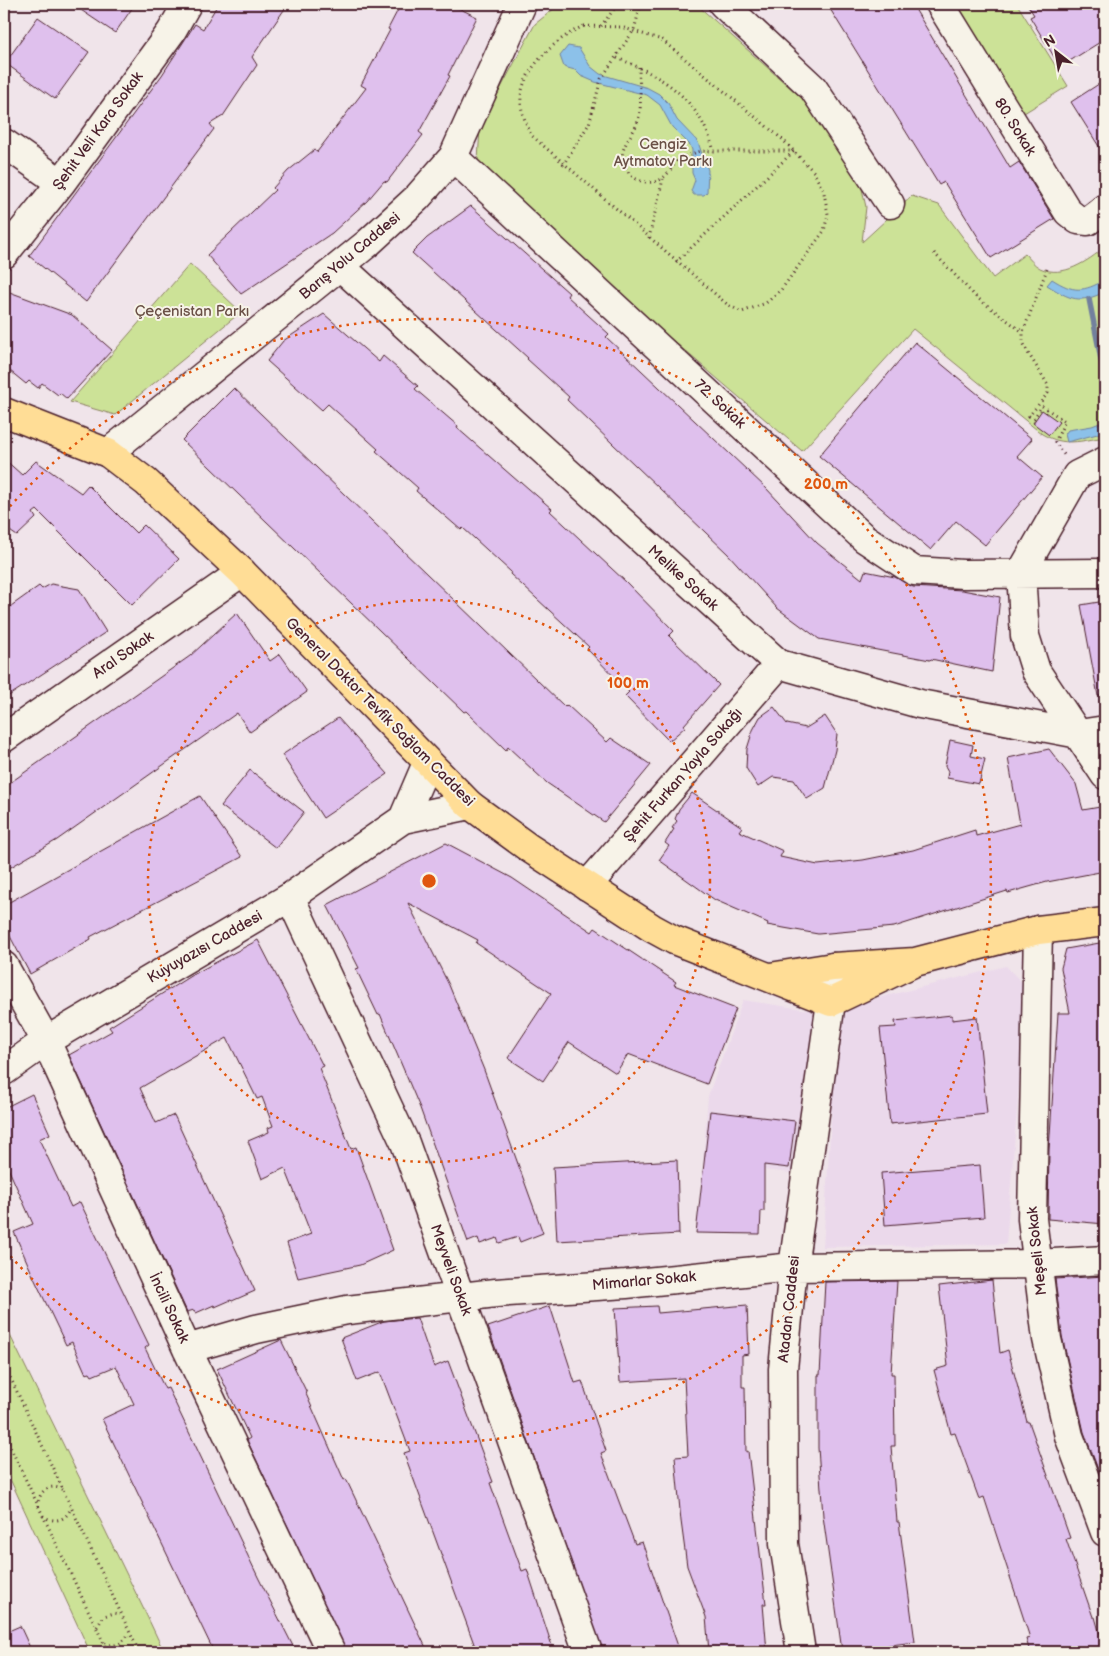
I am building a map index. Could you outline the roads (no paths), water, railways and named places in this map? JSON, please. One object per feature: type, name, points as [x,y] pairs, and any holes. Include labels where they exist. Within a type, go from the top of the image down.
[{"type":"main road","name":"General Doktor Tevfik Sağlam Caddesi","points":[[4,412],[108,453],[146,482],[242,572],[470,805],[529,848],[652,928],[674,940],[831,1002]]},
{"type":"main road","points":[[831,1002],[915,962],[1038,930],[1105,922]]},
{"type":"main road","points":[[768,977],[833,967],[915,962]]},
{"type":"street","name":"Şehit Veli Kara Sokak","points":[[4,254],[61,183],[171,32],[187,4]]},
{"type":"street","name":"Barış Yolu Caddesi","points":[[108,453],[397,218],[453,157],[522,4]]},
{"type":"street","points":[[723,4],[813,88],[890,204]]},
{"type":"street","name":"80. Sokak","points":[[940,4],[1068,212],[1078,220],[1088,220],[1105,208]]},
{"type":"street","points":[[4,143],[61,183]]},
{"type":"street","name":"72. Sokak","points":[[453,157],[864,538],[914,571],[1021,574],[1105,573]]},
{"type":"street","name":"Melike Sokak","points":[[340,266],[779,664],[920,704],[1079,734],[1105,730]]},
{"type":"street","points":[[1105,461],[1078,475],[1021,574],[1025,636],[1036,671],[1105,775]]},
{"type":"street","name":"Aral Sokak","points":[[4,738],[242,572]]},
{"type":"street","name":"Şehit Furkan Yayla Sokağı","points":[[587,886],[779,664]]},
{"type":"street","points":[[403,819],[427,763]]},
{"type":"street","points":[[403,819],[470,805]]},
{"type":"street","name":"Kuyuyazısı Caddesi","points":[[4,1072],[46,1041],[290,897],[403,819]]},
{"type":"street","name":"Meyveli Sokak","points":[[290,897],[405,1143],[588,1652]]},
{"type":"street","name":"Meşeli Sokak","points":[[1038,930],[1032,1219],[1037,1264],[1047,1339],[1069,1436],[1105,1532]]},
{"type":"street","name":"İncili Sokak","points":[[4,966],[46,1041],[187,1349],[332,1652]]},
{"type":"street","name":"Atadan Caddesi","points":[[801,1652],[784,1544],[783,1369],[793,1267],[831,1002],[833,967]]},
{"type":"street","name":"Mimarlar Sokak","points":[[187,1349],[256,1329],[347,1310],[461,1297],[793,1267],[1037,1264],[1105,1260]]},
{"type":"water","points":[[568,46],[579,48],[590,66],[600,74],[648,88],[659,94],[668,103],[677,120],[698,142],[708,170],[707,192],[704,195],[694,195],[691,191],[695,180],[692,173],[692,150],[690,145],[672,127],[660,105],[647,95],[595,82],[581,76],[575,70],[564,67],[560,56]]},
{"type":"water","points":[[1052,279],[1073,289],[1084,289],[1105,280],[1105,292],[1088,298],[1075,299],[1047,285]]},
{"type":"water","points":[[1105,421],[1105,432],[1067,442],[1065,434],[1068,430],[1092,426]]},
{"type":"waterway","points":[[1089,299],[1105,379]]},
{"type":"park label","name":"Cengiz Aytmatov Parkı","points":[[663,152]]},
{"type":"park label","name":"Çeçenistan Parkı","points":[[192,311]]}]
